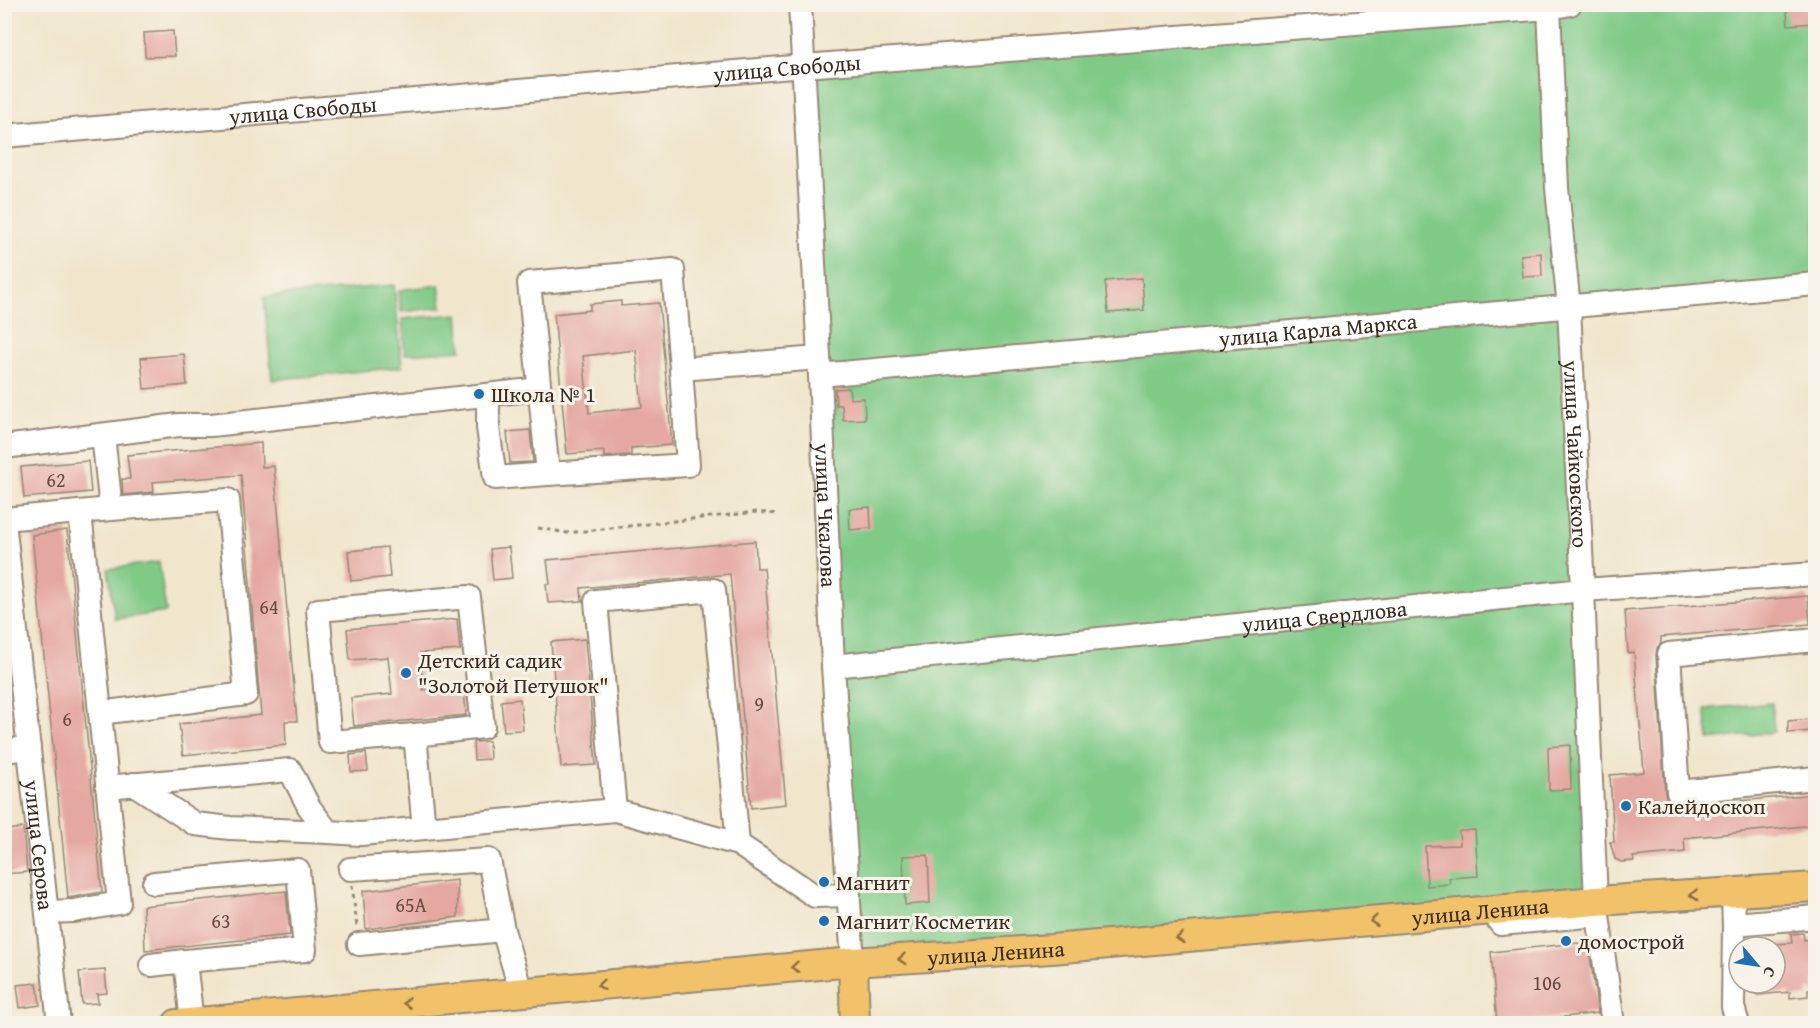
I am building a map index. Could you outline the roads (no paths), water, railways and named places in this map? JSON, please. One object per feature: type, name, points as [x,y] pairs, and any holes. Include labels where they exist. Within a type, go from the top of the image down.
[{"type":"main road","name":"улица Ленина","points":[[184,1023],[854,962],[1063,948],[1491,910],[1597,908],[1732,892],[1815,887]]},
{"type":"main road","name":"улица Чкалова","points":[[854,962],[855,1023]]},
{"type":"street","name":"улица Чкалова","points":[[800,4],[832,666],[854,962]]},
{"type":"street","name":"улица Свободы","points":[[4,136],[804,66],[1559,6]]},
{"type":"street","name":"улица Чайковского","points":[[1559,6],[1557,188],[1569,308],[1597,908],[1613,1023]]},
{"type":"street","points":[[488,396],[488,428],[495,478],[688,465],[673,270],[529,283],[548,474]]},
{"type":"street","name":"улица Карла Маркса","points":[[681,369],[819,367],[1569,308],[1815,284]]},
{"type":"street","points":[[4,447],[179,425],[211,424],[540,389]]},
{"type":"street","points":[[103,435],[111,509]]},
{"type":"street","points":[[4,520],[228,500],[246,694],[100,713]]},
{"type":"street","points":[[47,912],[74,911],[119,903],[80,512]]},
{"type":"street","name":"улица Серова","points":[[4,520],[59,1023]]},
{"type":"street","name":"улица Свердлова","points":[[832,666],[1583,590],[1815,574]]},
{"type":"street","points":[[615,810],[596,601],[714,590],[738,844]]},
{"type":"street","points":[[469,597],[483,727],[416,735],[330,742],[318,610],[469,597]]},
{"type":"street","points":[[1815,640],[1668,654],[1678,792],[1815,778]]},
{"type":"street","points":[[416,735],[424,828]]},
{"type":"street","points":[[4,751],[29,748]]},
{"type":"street","points":[[107,787],[290,770],[309,807],[328,832]]},
{"type":"street","points":[[134,784],[195,824],[230,828],[361,834],[615,810],[738,844],[815,896],[849,895]]},
{"type":"street","points":[[350,869],[489,860],[503,930],[521,992]]},
{"type":"street","points":[[151,965],[305,950],[298,870],[154,884]]},
{"type":"street","points":[[1732,892],[1733,1007],[1738,1023]]},
{"type":"street","points":[[1734,924],[1815,917]]},
{"type":"street","points":[[359,944],[503,930]]},
{"type":"street","points":[[184,1023],[185,961]]},
{"type":"place","name":"Школа № 1","points":[[479,394]]},
{"type":"place","name":"Детский садик \"Золотой Петушок\"","points":[[406,673]]},
{"type":"place","name":"Калейдоскоп","points":[[1626,806]]},
{"type":"place","name":"Магнит","points":[[824,882]]},
{"type":"place","name":"Магнит Косметик","points":[[824,921]]},
{"type":"place","name":"домострой","points":[[1566,941]]}]
